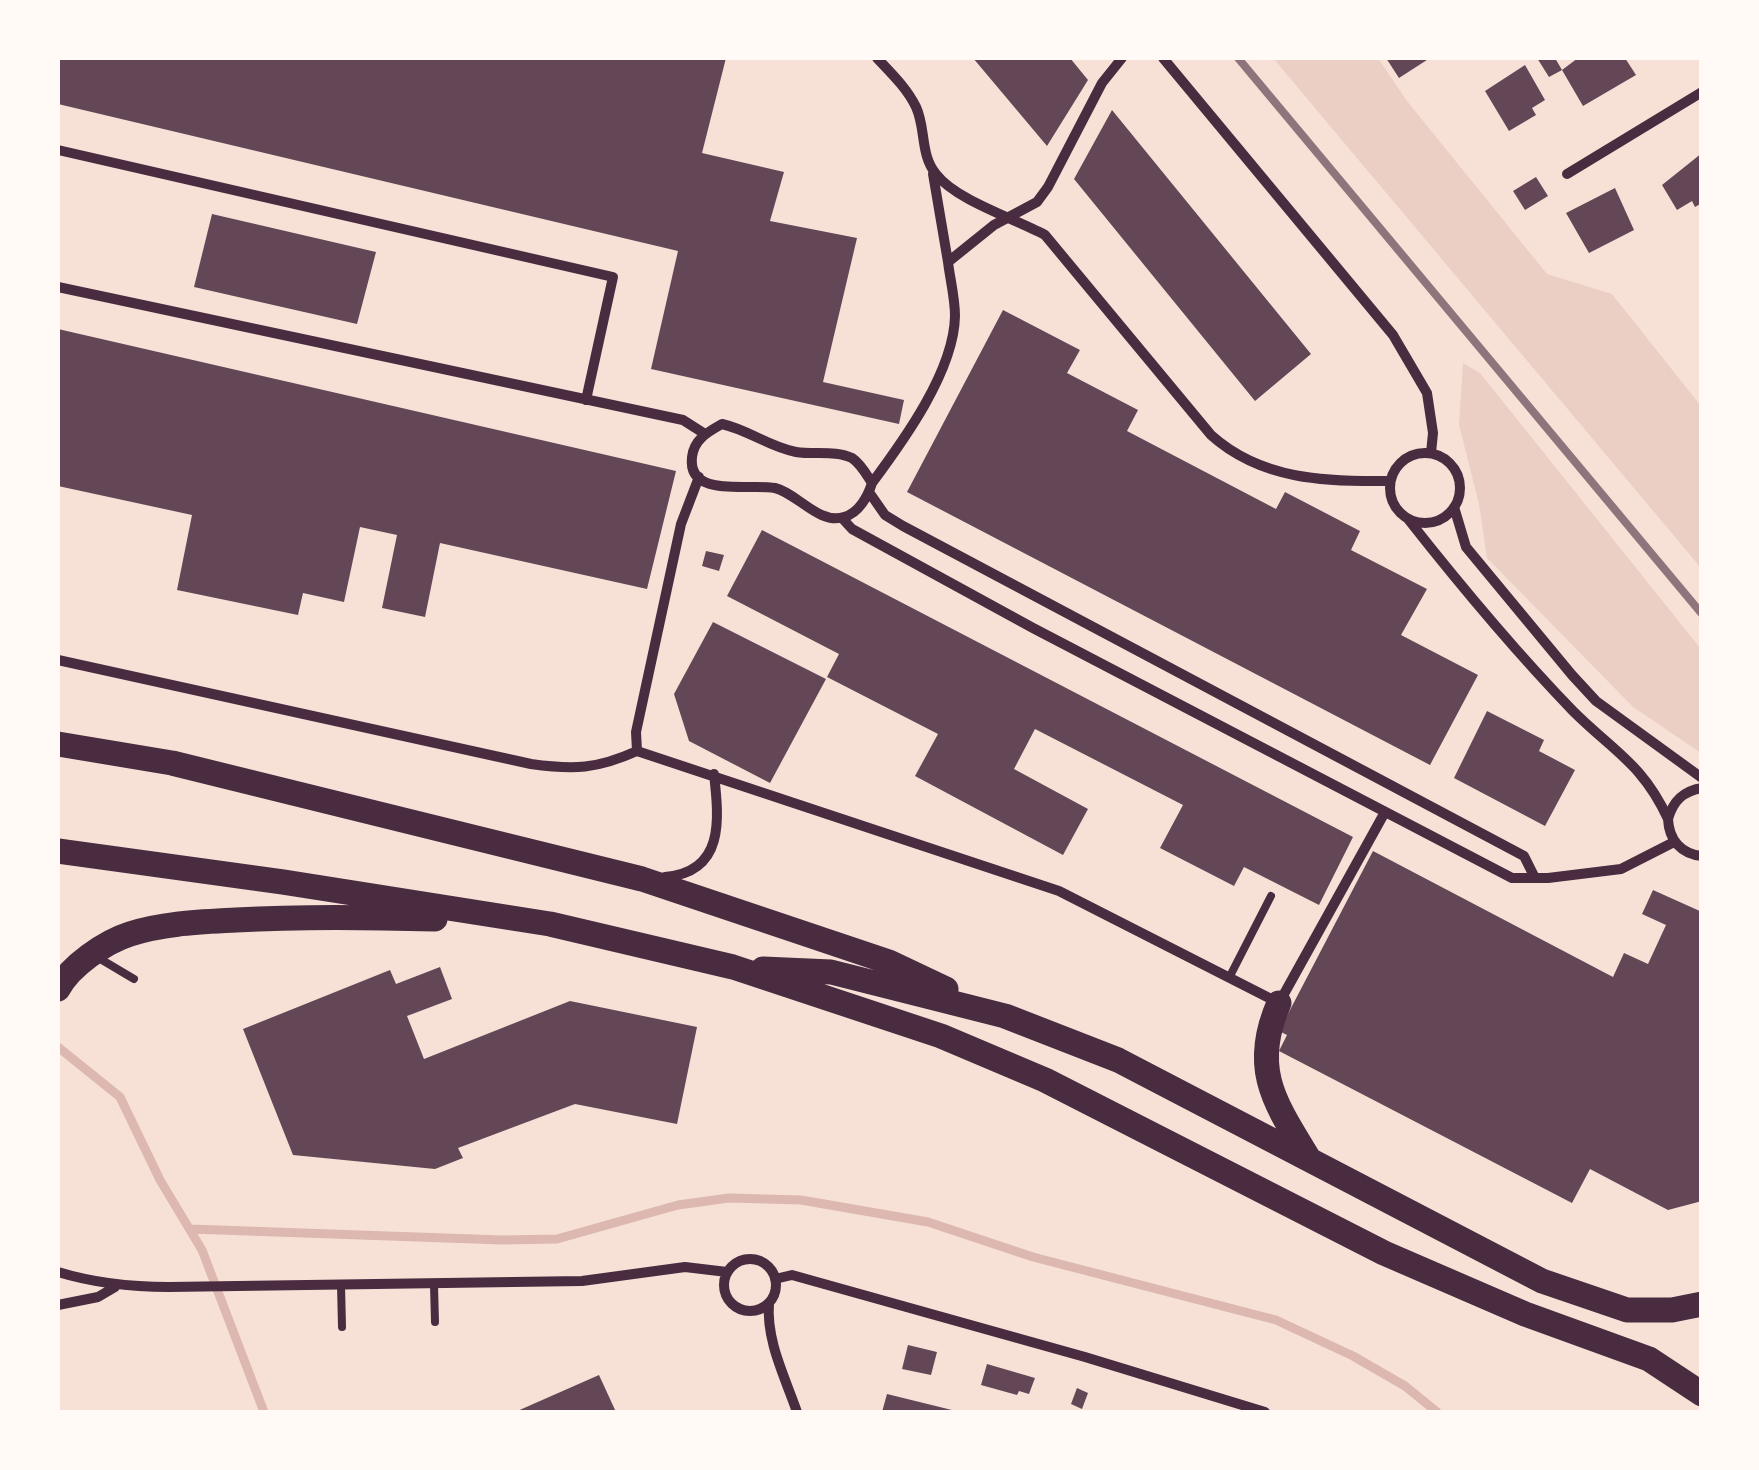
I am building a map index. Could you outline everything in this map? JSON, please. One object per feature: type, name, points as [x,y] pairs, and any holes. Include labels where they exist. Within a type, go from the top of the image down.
[{"type":"main road","points":[[58,744],[172,763],[642,879],[889,962],[1005,1016],[1118,1060],[1542,1281],[1627,1310],[1672,1310],[1702,1304]]},
{"type":"main road","points":[[58,852],[284,882],[550,924],[733,968],[941,1036],[1045,1080],[1384,1253],[1525,1314],[1649,1359],[1702,1394]]},
{"type":"main road","points":[[58,989],[63,978],[127,935],[171,925],[355,918],[550,924]]},
{"type":"main road","points":[[733,968],[830,972],[1005,1016]]},
{"type":"main road","points":[[1278,1003],[1266,1031],[1266,1078],[1309,1159]]},
{"type":"street","points":[[877,58],[916,108],[933,171],[955,316],[951,346],[940,374],[907,432],[871,487],[858,509],[842,518],[826,516],[778,488],[722,487],[699,477],[693,467],[695,445],[722,424],[742,428],[764,442],[796,452],[849,457],[862,466],[871,487],[885,514],[903,526],[1524,856],[1534,878]]},
{"type":"street","points":[[948,262],[970,242],[1037,202],[1102,83],[1122,58]]},
{"type":"street","points":[[1163,58],[1393,335],[1426,393],[1431,453]]},
{"type":"street","points":[[1566,174],[1702,92]]},
{"type":"street","points":[[58,150],[613,277],[586,400]]},
{"type":"street","points":[[933,171],[963,197],[1044,235],[1229,452],[1306,479],[1390,481]]},
{"type":"street","points":[[58,287],[683,420],[705,434]]},
{"type":"street","points":[[1408,519],[1428,523],[1447,515],[1454,507],[1460,489],[1455,469],[1440,456],[1410,456],[1394,471],[1390,481],[1393,503],[1536,671],[1576,714],[1627,757],[1657,794],[1674,842],[1692,855],[1702,856]]},
{"type":"street","points":[[636,751],[636,732],[681,524],[699,477]]},
{"type":"street","points":[[1454,507],[1466,547],[1572,676],[1596,701],[1702,778]]},
{"type":"street","points":[[842,518],[852,528],[1033,628],[1512,878],[1622,869],[1674,842]]},
{"type":"street","points":[[58,660],[531,764],[566,769],[604,766],[636,751],[1059,891],[1278,1003],[1385,812]]},
{"type":"street","points":[[642,879],[679,876],[701,864],[713,846],[719,825],[714,774]]},
{"type":"street","points":[[1668,819],[1678,798],[1702,788]]},
{"type":"street","points":[[749,1259],[766,1264],[775,1279],[776,1288],[762,1308],[746,1311],[731,1304],[724,1289],[728,1272],[749,1259]]},
{"type":"street","points":[[58,1272],[95,1278],[115,1287],[582,1280],[685,1267],[728,1272]]},
{"type":"street","points":[[775,1279],[792,1276],[1085,1357],[1264,1412]]},
{"type":"street","points":[[58,1305],[98,1297],[115,1287]]},
{"type":"street","points":[[768,1303],[773,1342],[798,1412]]},
{"type":"lane","points":[[1230,976],[1271,896]]},
{"type":"lane","points":[[94,954],[134,979]]},
{"type":"lane","points":[[342,1285],[342,1326]]},
{"type":"lane","points":[[434,1285],[435,1322]]},
{"type":"shaded area","points":[[1273,58],[1378,58],[1407,101],[1547,274],[1612,294],[1701,406],[1701,568]]},
{"type":"shaded area","points":[[1463,363],[1480,373],[1701,649],[1701,753],[1633,707],[1487,558],[1479,504],[1459,425]]},
{"type":"building","points":[[58,58],[726,58],[702,153],[784,172],[770,221],[857,238],[823,382],[904,400],[899,424],[651,369],[678,251],[58,104]]},
{"type":"building","points":[[973,58],[1070,58],[1088,80],[1047,146]]},
{"type":"building","points":[[1386,58],[1430,58],[1399,78]]},
{"type":"building","points":[[1537,58],[1555,58],[1562,70],[1549,77]]},
{"type":"building","points":[[1578,58],[1625,58],[1636,75],[1583,106],[1562,70]]},
{"type":"building","points":[[1525,65],[1545,100],[1532,108],[1536,115],[1509,131],[1485,91]]},
{"type":"building","points":[[1112,110],[1311,354],[1255,401],[1074,179]]},
{"type":"building","points":[[1702,153],[1702,203],[1695,207],[1692,201],[1677,210],[1662,185]]},
{"type":"building","points":[[1536,177],[1548,196],[1525,210],[1513,191]]},
{"type":"building","points":[[1615,188],[1634,230],[1589,253],[1566,213]]},
{"type":"building","points":[[212,214],[376,252],[357,324],[194,287]]},
{"type":"building","points":[[1003,310],[1080,350],[1067,373],[1138,410],[1127,431],[1276,509],[1285,492],[1360,531],[1351,550],[1427,589],[1401,635],[1478,675],[1430,765],[907,492]]},
{"type":"building","points":[[58,329],[676,471],[647,589],[440,543],[425,617],[382,608],[397,535],[360,527],[344,602],[303,593],[298,615],[177,590],[192,515],[58,486]]},
{"type":"building","points":[[762,530],[1353,837],[1319,905],[1244,867],[1234,886],[1160,848],[1183,805],[1035,729],[1014,769],[1088,809],[1063,855],[915,776],[938,734],[827,677],[839,654],[727,596]]},
{"type":"building","points":[[706,551],[724,555],[719,571],[702,566]]},
{"type":"building","points":[[713,622],[826,679],[770,783],[689,741],[674,694]]},
{"type":"building","points":[[1487,711],[1544,740],[1539,751],[1575,770],[1545,826],[1454,778]]},
{"type":"building","points":[[1373,851],[1613,977],[1624,953],[1648,964],[1666,925],[1642,914],[1653,890],[1702,912],[1702,1201],[1668,1210],[1590,1169],[1572,1203],[1279,1051],[1287,1035],[1279,1031]]},
{"type":"building","points":[[440,967],[452,999],[407,1016],[424,1059],[570,1001],[697,1027],[677,1124],[575,1104],[458,1148],[463,1158],[435,1169],[293,1155],[243,1029],[390,970],[396,984]]},
{"type":"building","points":[[908,1345],[937,1352],[931,1375],[902,1369]]},
{"type":"building","points":[[987,1364],[1035,1378],[1029,1394],[1019,1391],[1017,1395],[981,1385]]},
{"type":"building","points":[[599,1375],[616,1412],[515,1412]]},
{"type":"building","points":[[1077,1388],[1088,1393],[1082,1409],[1071,1404]]},
{"type":"building","points":[[887,1394],[956,1411],[956,1412],[882,1412]]},
{"type":"waterway","points":[[58,1047],[120,1097],[160,1180],[202,1250],[264,1412]]},
{"type":"waterway","points":[[190,1229],[557,1239],[678,1205],[729,1198],[801,1200],[928,1222],[1033,1257],[1276,1320],[1353,1356],[1405,1386],[1437,1412]]},
{"type":"railway","points":[[1238,58],[1702,614]]}]
